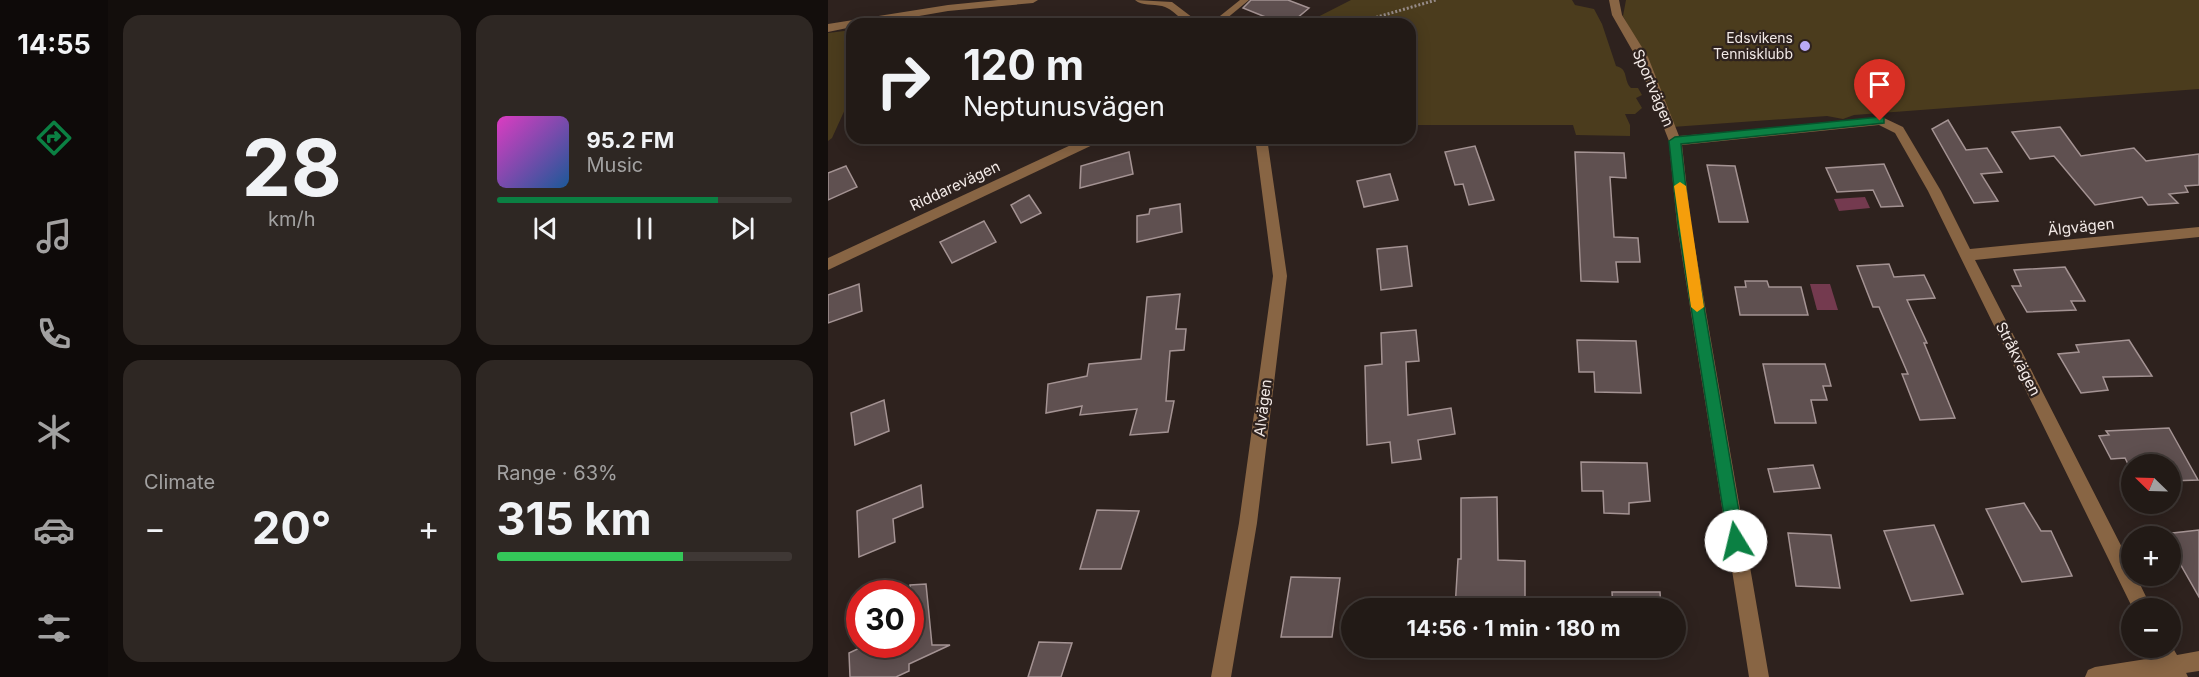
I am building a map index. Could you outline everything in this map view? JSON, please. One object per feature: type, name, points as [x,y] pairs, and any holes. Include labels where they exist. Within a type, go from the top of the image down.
[{"type":"street","points":[[888,18],[948,8],[1033,0]]},
{"type":"street","points":[[1140,0],[1168,4],[1187,18]]},
{"type":"street","name":"Sportvägen","points":[[1614,0],[1617,15],[1642,57],[1675,141],[1684,225],[1759,677]]},
{"type":"street","points":[[828,28],[846,25]]},
{"type":"street","name":"Stråkvägen","points":[[1675,141],[1880,121],[1899,130],[1966,255],[2138,598]]},
{"type":"street","name":"Riddarevägen","points":[[828,264],[1084,144]]},
{"type":"street","name":"Alvägen","points":[[1221,677],[1248,524],[1280,276],[1263,144]]},
{"type":"street","name":"Älgvägen","points":[[1966,255],[2199,232]]},
{"type":"street","points":[[2095,677],[2171,663],[2199,661]]},
{"type":"lane","points":[[1222,18],[1245,0]]},
{"type":"path","points":[[1374,18],[1437,0]]},
{"type":"shaded area","points":[[1351,0],[1572,0],[1575,5],[1594,9],[1602,24],[1616,66],[1623,70],[1631,88],[1638,88],[1642,95],[1636,98],[1642,108],[1635,114],[1625,114],[1630,125],[1630,136],[1576,135],[1573,125],[1416,125],[1416,18],[1316,18]]},
{"type":"shaded area","points":[[1626,0],[2199,0],[2199,89],[1854,115],[1843,119],[1827,116],[1672,127],[1644,56],[1623,16]]},
{"type":"shaded area","points":[[846,31],[846,107],[832,138],[828,141],[828,33]]},
{"type":"shaded area","points":[[1865,197],[1870,208],[1839,211],[1834,199]]},
{"type":"shaded area","points":[[1810,284],[1830,284],[1838,310],[1817,310]]},
{"type":"building","points":[[1251,0],[1288,0],[1309,8],[1297,18],[1268,18],[1243,8]]},
{"type":"building","points":[[1948,120],[1966,150],[1987,148],[2002,172],[1981,174],[1998,201],[1974,203],[1932,129]]},
{"type":"building","points":[[2060,127],[2081,156],[2134,148],[2146,161],[2199,154],[2199,185],[2185,186],[2188,192],[2169,194],[2178,203],[2148,205],[2142,197],[2095,205],[2054,156],[2030,159],[2012,132]]},
{"type":"building","points":[[1475,146],[1494,200],[1469,205],[1463,184],[1455,185],[1445,152]]},
{"type":"building","points":[[1129,152],[1133,174],[1080,188],[1081,166]]},
{"type":"building","points":[[1575,152],[1624,153],[1626,178],[1610,177],[1614,237],[1638,238],[1640,262],[1616,262],[1618,282],[1581,281]]},
{"type":"building","points":[[1884,164],[1903,206],[1881,207],[1873,190],[1837,192],[1826,168]]},
{"type":"building","points":[[1707,165],[1735,166],[1748,222],[1719,222]]},
{"type":"building","points":[[846,166],[857,187],[828,200],[828,173]]},
{"type":"building","points":[[1390,174],[1398,200],[1364,207],[1357,181]]},
{"type":"building","points":[[1029,195],[1041,213],[1021,223],[1011,205]]},
{"type":"building","points":[[1180,204],[1182,232],[1137,242],[1137,216],[1149,214],[1150,209]]},
{"type":"building","points":[[984,221],[996,242],[952,263],[940,242]]},
{"type":"building","points":[[1407,246],[1412,286],[1381,290],[1377,249]]},
{"type":"building","points":[[1889,264],[1894,277],[1924,275],[1935,298],[1907,300],[1927,343],[1924,343],[1955,418],[1920,420],[1902,374],[1908,374],[1879,307],[1873,307],[1857,266]]},
{"type":"building","points":[[2065,267],[2085,301],[2071,301],[2076,310],[2027,312],[2012,286],[2021,286],[2014,270]]},
{"type":"building","points":[[1745,281],[1767,281],[1769,287],[1801,287],[1808,315],[1740,315],[1735,287],[1746,287]]},
{"type":"building","points":[[859,284],[862,311],[828,323],[828,295]]},
{"type":"building","points":[[1180,294],[1176,329],[1186,329],[1184,350],[1170,351],[1166,401],[1174,401],[1168,432],[1130,435],[1137,409],[1080,415],[1082,406],[1046,413],[1048,384],[1087,376],[1089,364],[1141,359],[1147,297]]},
{"type":"building","points":[[1416,330],[1419,361],[1406,362],[1408,415],[1451,408],[1455,434],[1418,440],[1421,459],[1392,463],[1390,442],[1367,445],[1365,366],[1382,364],[1381,333]]},
{"type":"building","points":[[1577,340],[1636,341],[1641,393],[1595,392],[1594,372],[1579,372]]},
{"type":"building","points":[[2129,340],[2152,376],[2103,377],[2108,390],[2081,393],[2058,354],[2079,352],[2076,345]]},
{"type":"building","points":[[1763,364],[1825,364],[1831,386],[1823,386],[1827,400],[1811,400],[1816,423],[1775,423]]},
{"type":"building","points":[[884,400],[889,431],[855,445],[851,413]]},
{"type":"building","points":[[2169,428],[2198,480],[2181,481],[2181,454],[2121,454],[2121,458],[2111,459],[2099,436],[2109,435],[2106,431]]},
{"type":"building","points":[[1581,462],[1647,463],[1650,501],[1629,503],[1629,514],[1604,513],[1603,491],[1582,491]]},
{"type":"building","points":[[1813,465],[1820,488],[1774,492],[1768,469]]},
{"type":"building","points":[[921,485],[923,507],[893,519],[895,542],[859,557],[857,511]]},
{"type":"building","points":[[1497,497],[1498,560],[1525,561],[1525,598],[1456,598],[1458,559],[1461,559],[1461,498]]},
{"type":"building","points":[[2024,503],[2041,531],[2051,531],[2072,576],[2022,582],[1986,509]]},
{"type":"building","points":[[1097,510],[1139,511],[1121,569],[1080,569]]},
{"type":"building","points":[[1934,525],[1963,594],[1911,601],[1884,531]]},
{"type":"building","points":[[2199,530],[2199,597],[2181,565],[2181,532]]},
{"type":"building","points":[[1788,533],[1831,535],[1840,588],[1796,586]]},
{"type":"building","points":[[1291,577],[1340,578],[1332,637],[1281,637]]},
{"type":"building","points":[[924,584],[926,584],[932,645],[950,645],[924,657]]},
{"type":"building","points":[[1612,592],[1660,592],[1660,598],[1612,598]]},
{"type":"building","points":[[1039,642],[1072,643],[1061,677],[1028,677]]},
{"type":"building","points":[[849,658],[922,658],[909,664],[909,671],[896,677],[850,677]]},
{"type":"slow traffic","points":[[1680,186],[1697,307]]},
{"type":"place","name":"Edsvikens Tennisklubb","points":[[1805,46]]},
{"type":"route","points":[[1736,541],[1684,225],[1675,141],[1880,121]]}]
